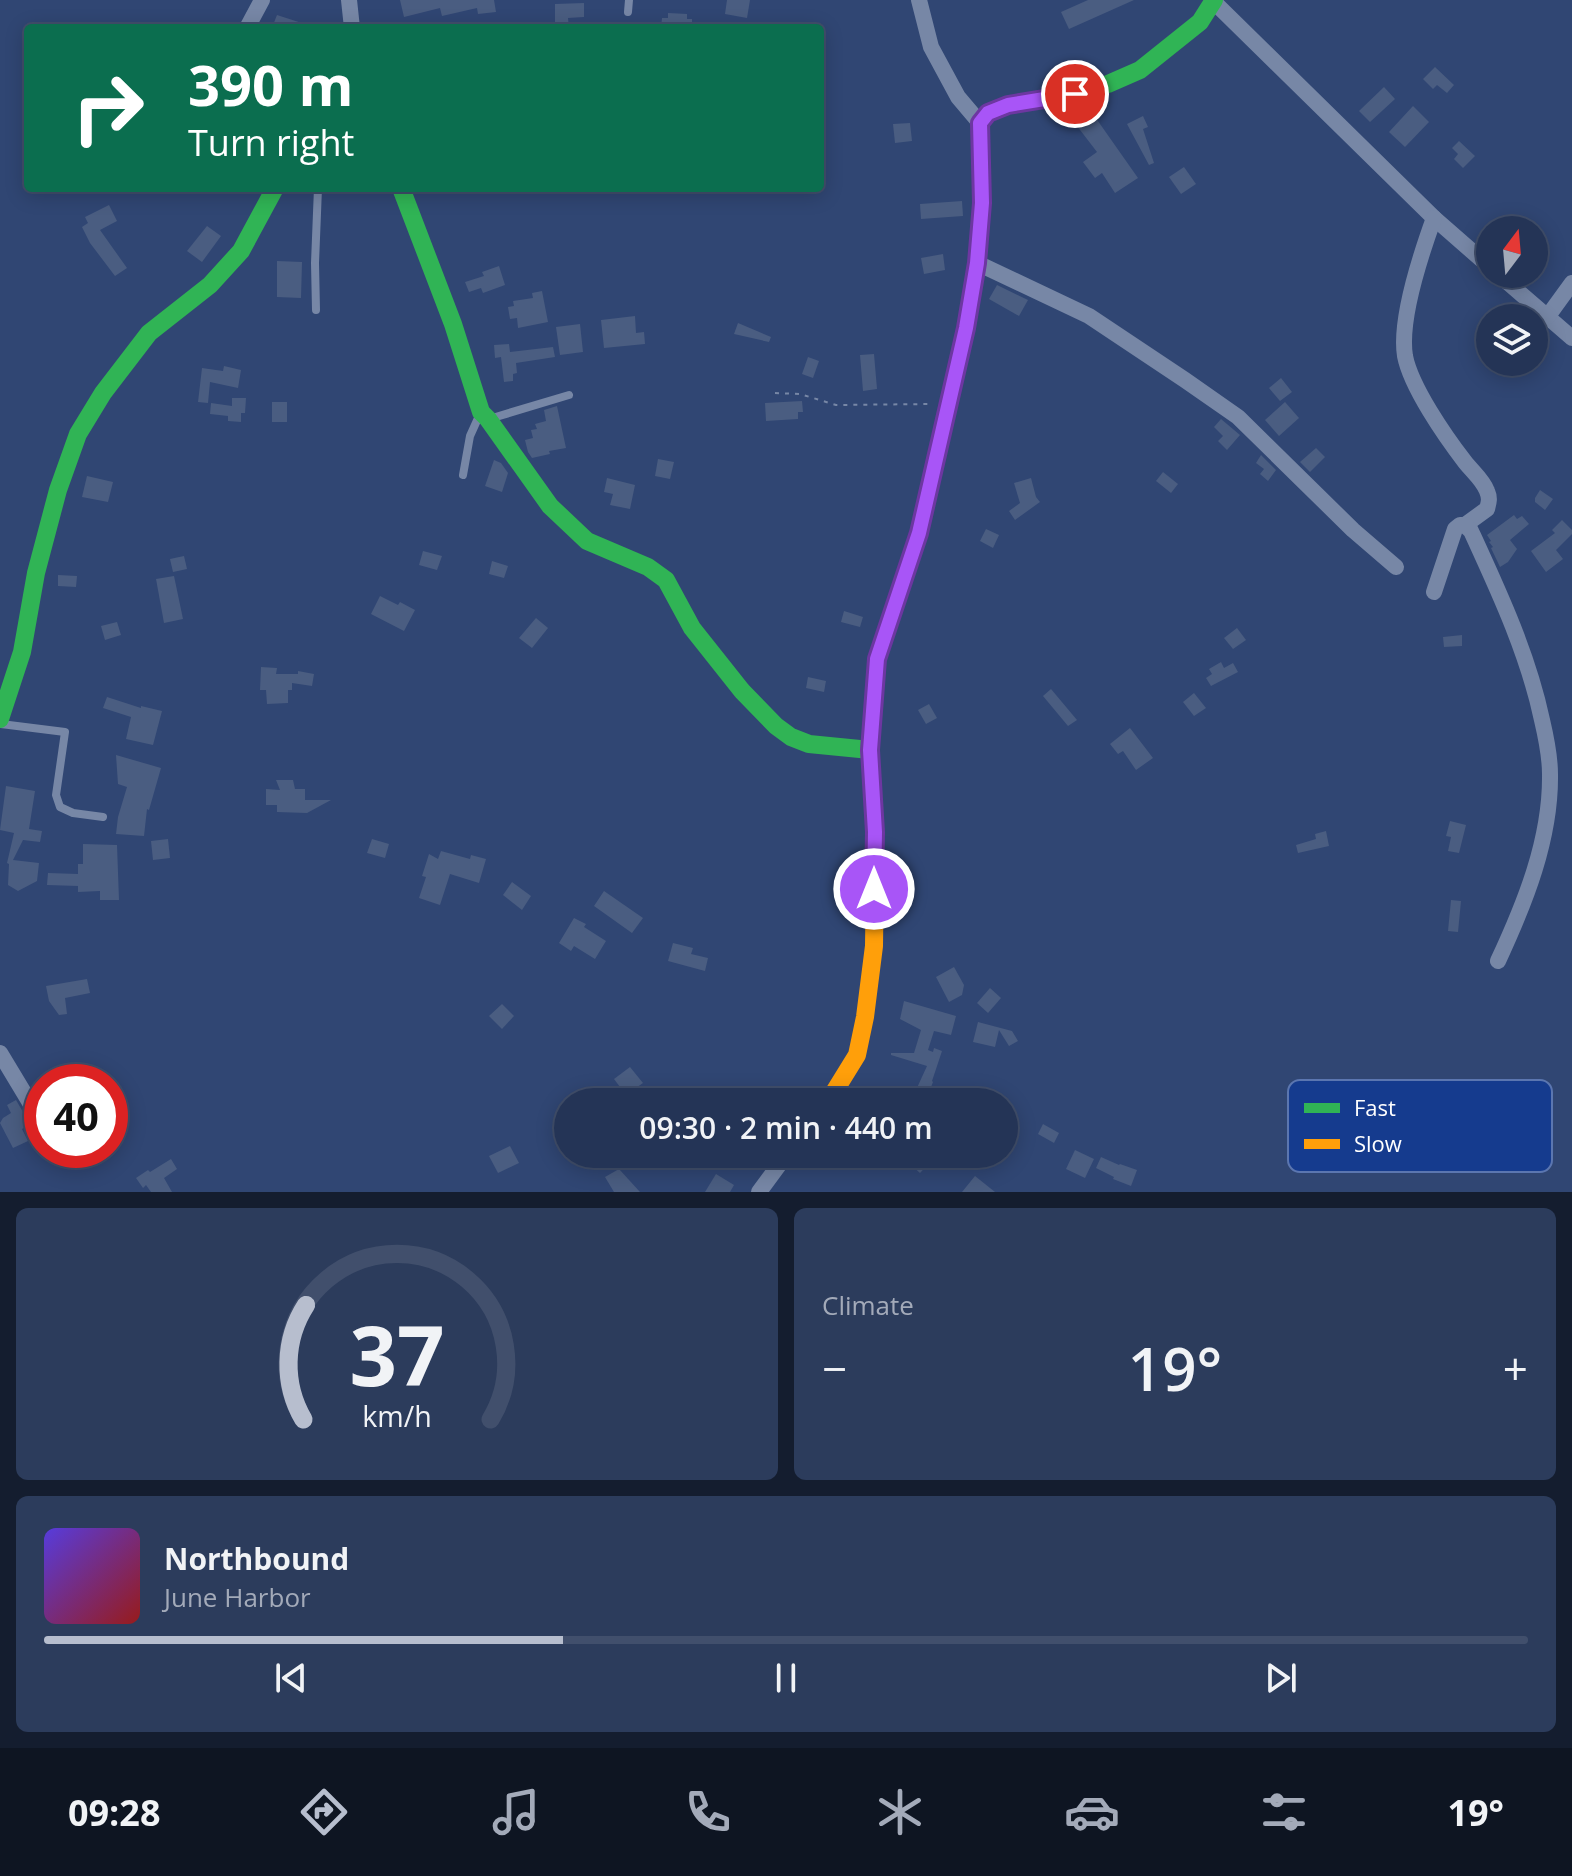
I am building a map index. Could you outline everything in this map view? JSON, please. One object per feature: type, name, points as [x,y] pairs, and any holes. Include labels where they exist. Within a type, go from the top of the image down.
[{"type":"street","points":[[249,24],[262,0]]},
{"type":"street","points":[[349,0],[352,24]]},
{"type":"street","points":[[837,1088],[857,1055],[874,946],[875,832],[870,750],[877,659],[919,533],[966,328],[977,263],[982,203],[980,123],[958,97],[931,47],[919,0]]},
{"type":"street","points":[[980,123],[988,113],[1008,105],[1075,94],[1140,70],[1200,22],[1214,1],[1434,218],[1476,255]]},
{"type":"street","points":[[0,721],[22,652],[36,573],[58,490],[78,434],[103,393],[149,333],[210,285],[241,251],[273,192]]},
{"type":"street","points":[[403,192],[485,415],[550,506],[587,541],[648,567],[666,580],[692,628],[742,691],[776,726],[791,737],[809,744],[870,750]]},
{"type":"street","points":[[1434,218],[1408,311],[1405,354],[1409,371],[1422,396],[1488,493],[1489,500],[1487,509],[1455,529],[1434,592]]},
{"type":"street","points":[[977,263],[1089,316],[1238,417],[1342,520],[1396,567]]},
{"type":"street","points":[[1572,283],[1548,316],[1572,338]]},
{"type":"street","points":[[1515,288],[1534,304]]},
{"type":"street","points":[[1465,525],[1471,531],[1498,590],[1529,671],[1546,735],[1550,774],[1539,855],[1515,924],[1498,961]]},
{"type":"street","points":[[0,1053],[24,1093]]},
{"type":"street","points":[[759,1192],[777,1168]]},
{"type":"lane","points":[[628,12],[629,0]]},
{"type":"lane","points":[[316,310],[318,192]]},
{"type":"lane","points":[[463,475],[470,436],[485,415],[569,395]]},
{"type":"lane","points":[[0,721],[65,732],[56,795],[60,807],[73,813],[103,817]]},
{"type":"path","points":[[775,393],[800,394],[836,405],[948,404]]},
{"type":"building","points":[[400,0],[494,0],[496,12],[478,14],[477,8],[442,16],[440,8],[404,17]]},
{"type":"building","points":[[727,0],[750,0],[747,18],[725,14]]},
{"type":"building","points":[[1088,0],[1134,0],[1069,29],[1061,12]]},
{"type":"building","points":[[584,3],[584,17],[568,18],[569,24],[555,24],[555,4]]},
{"type":"building","points":[[668,13],[687,14],[692,24],[661,24],[662,18],[668,18]]},
{"type":"building","points":[[277,15],[305,24],[273,24]]},
{"type":"building","points":[[1435,67],[1454,85],[1447,93],[1437,85],[1433,89],[1423,79]]},
{"type":"building","points":[[1384,87],[1395,99],[1370,122],[1359,111]]},
{"type":"building","points":[[1413,106],[1429,122],[1405,147],[1389,132]]},
{"type":"building","points":[[1093,114],[1138,178],[1115,193],[1102,173],[1095,178],[1083,162],[1097,152],[1077,126]]},
{"type":"building","points":[[1143,116],[1148,127],[1143,129],[1154,163],[1149,165],[1127,124]]},
{"type":"building","points":[[910,123],[912,141],[895,143],[893,124]]},
{"type":"building","points":[[1459,141],[1475,156],[1463,168],[1454,159],[1458,154],[1452,148]]},
{"type":"building","points":[[1184,167],[1196,184],[1181,194],[1169,177]]},
{"type":"building","points":[[962,201],[963,216],[921,219],[920,204]]},
{"type":"building","points":[[109,205],[117,221],[100,230],[127,268],[115,276],[82,227],[88,223],[85,217]]},
{"type":"building","points":[[207,226],[221,236],[202,262],[187,251]]},
{"type":"building","points":[[943,254],[945,270],[924,274],[921,258]]},
{"type":"building","points":[[277,261],[302,262],[301,298],[277,297]]},
{"type":"building","points":[[499,266],[505,285],[483,293],[481,288],[469,292],[465,282],[484,276],[482,272]]},
{"type":"building","points":[[997,285],[1028,300],[1019,316],[989,299]]},
{"type":"building","points":[[542,291],[548,322],[518,328],[517,318],[510,319],[508,307],[514,306],[513,301],[533,298],[532,293]]},
{"type":"building","points":[[635,316],[636,333],[644,332],[645,344],[604,348],[601,320]]},
{"type":"building","points":[[738,323],[771,337],[769,342],[734,334]]},
{"type":"building","points":[[580,324],[583,352],[560,355],[556,327]]},
{"type":"building","points":[[509,344],[510,352],[553,347],[555,357],[516,363],[517,373],[513,374],[513,381],[504,382],[501,357],[495,358],[494,345]]},
{"type":"building","points":[[874,354],[877,389],[863,391],[860,355]]},
{"type":"building","points":[[808,357],[819,361],[813,378],[802,374]]},
{"type":"building","points":[[224,366],[241,370],[238,388],[210,382],[208,403],[198,402],[202,368],[223,371]]},
{"type":"building","points":[[1281,378],[1292,392],[1280,401],[1269,388]]},
{"type":"building","points":[[232,398],[246,398],[241,422],[228,421],[228,416],[210,414],[211,403],[232,406]]},
{"type":"building","points":[[802,401],[803,412],[798,412],[798,419],[766,421],[765,403]]},
{"type":"building","points":[[272,402],[287,402],[287,422],[272,422]]},
{"type":"building","points":[[1285,402],[1299,418],[1279,436],[1265,420]]},
{"type":"building","points":[[557,406],[566,448],[532,458],[525,440],[533,438],[531,430],[537,429],[535,424],[546,421],[544,410]]},
{"type":"building","points":[[1221,419],[1240,435],[1227,450],[1218,441],[1223,436],[1214,427]]},
{"type":"building","points":[[1316,448],[1325,457],[1310,472],[1300,462]]},
{"type":"building","points":[[1261,455],[1276,470],[1268,481],[1260,474],[1264,469],[1256,463]]},
{"type":"building","points":[[658,459],[674,462],[670,479],[655,476]]},
{"type":"building","points":[[494,460],[501,463],[508,473],[502,492],[485,486]]},
{"type":"building","points":[[1163,472],[1178,484],[1171,493],[1156,481]]},
{"type":"building","points":[[87,476],[113,482],[108,502],[82,497]]},
{"type":"building","points":[[607,478],[635,485],[630,509],[610,505],[613,494],[604,492]]},
{"type":"building","points":[[1031,478],[1040,502],[1015,520],[1009,511],[1020,503],[1014,483]]},
{"type":"building","points":[[1540,490],[1553,499],[1545,510],[1535,502]]},
{"type":"building","points":[[1514,515],[1517,519],[1522,516],[1529,524],[1510,540],[1517,549],[1500,567],[1487,535]]},
{"type":"building","points":[[1562,520],[1572,534],[1556,550],[1563,559],[1546,572],[1531,551],[1555,533],[1552,530]]},
{"type":"building","points":[[986,529],[999,535],[993,548],[980,541]]},
{"type":"building","points":[[423,551],[442,556],[437,570],[419,565]]},
{"type":"building","points":[[184,556],[187,569],[173,572],[170,559]]},
{"type":"building","points":[[492,561],[508,566],[504,578],[489,574]]},
{"type":"building","points":[[58,575],[77,576],[76,587],[58,586]]},
{"type":"building","points":[[174,576],[183,619],[164,623],[156,579]]},
{"type":"building","points":[[380,596],[415,610],[404,631],[371,614]]},
{"type":"building","points":[[844,611],[863,617],[860,627],[841,622]]},
{"type":"building","points":[[536,618],[548,628],[532,648],[519,638]]},
{"type":"building","points":[[117,622],[121,635],[105,640],[101,626]]},
{"type":"building","points":[[1237,628],[1246,640],[1233,649],[1224,638]]},
{"type":"building","points":[[1462,635],[1462,646],[1444,647],[1443,637]]},
{"type":"building","points":[[1221,662],[1224,668],[1233,663],[1238,672],[1211,686],[1206,678],[1212,674],[1209,669]]},
{"type":"building","points":[[261,667],[277,668],[276,674],[298,674],[298,671],[314,674],[312,686],[292,683],[292,690],[288,690],[288,703],[267,704],[266,690],[260,690]]},
{"type":"building","points":[[808,677],[826,681],[824,692],[806,688]]},
{"type":"building","points":[[1051,689],[1077,720],[1068,726],[1043,696]]},
{"type":"building","points":[[1194,693],[1206,708],[1194,716],[1183,702]]},
{"type":"building","points":[[107,697],[162,711],[153,745],[126,739],[131,717],[103,708]]},
{"type":"building","points":[[929,704],[937,718],[926,724],[918,710]]},
{"type":"building","points":[[1130,728],[1153,758],[1136,770],[1123,751],[1118,754],[1110,744]]},
{"type":"building","points":[[116,755],[161,768],[147,809],[144,836],[116,834],[127,787],[118,784]]},
{"type":"building","points":[[276,780],[293,780],[295,789],[305,789],[305,800],[331,800],[307,813],[277,812],[277,805],[266,805],[266,789],[280,790]]},
{"type":"building","points":[[6,786],[35,791],[29,829],[42,831],[40,842],[23,840],[13,860],[39,863],[37,881],[18,891],[8,885],[7,863],[14,833],[0,830]]},
{"type":"building","points":[[1450,821],[1466,825],[1459,853],[1448,851],[1451,837],[1446,836]]},
{"type":"building","points":[[1326,831],[1329,846],[1298,853],[1296,845],[1316,839],[1315,834]]},
{"type":"building","points":[[168,839],[170,858],[153,860],[151,841]]},
{"type":"building","points":[[372,839],[389,844],[385,858],[367,853]]},
{"type":"building","points":[[83,844],[117,845],[119,900],[100,900],[100,891],[78,892],[78,886],[47,885],[48,873],[78,874],[78,864],[83,864]]},
{"type":"building","points":[[441,851],[470,859],[471,855],[486,859],[479,883],[450,874],[440,905],[419,898],[429,854],[438,859]]},
{"type":"building","points":[[512,882],[531,896],[522,910],[503,895]]},
{"type":"building","points":[[604,891],[643,918],[632,933],[594,906]]},
{"type":"building","points":[[1451,900],[1461,901],[1458,932],[1448,931]]},
{"type":"building","points":[[574,918],[606,941],[595,959],[574,946],[571,951],[559,943]]},
{"type":"building","points":[[673,943],[693,948],[691,954],[708,958],[705,971],[668,961]]},
{"type":"building","points":[[954,967],[964,985],[962,995],[949,1002],[936,977]]},
{"type":"building","points":[[87,979],[90,993],[65,998],[67,1014],[59,1015],[49,1001],[46,986]]},
{"type":"building","points":[[990,988],[1001,998],[988,1013],[977,1003]]},
{"type":"building","points":[[904,1001],[956,1016],[951,1035],[934,1031],[928,1050],[933,1052],[934,1048],[942,1051],[931,1088],[917,1088],[927,1066],[891,1055],[914,1053],[921,1030],[900,1019]]},
{"type":"building","points":[[502,1004],[514,1016],[502,1029],[489,1016]]},
{"type":"building","points":[[978,1022],[1012,1031],[1018,1041],[1009,1046],[999,1030],[995,1047],[973,1042]]},
{"type":"building","points":[[630,1067],[643,1083],[636,1088],[621,1088],[614,1079]]},
{"type":"building","points":[[16,1100],[24,1114],[24,1143],[13,1148],[0,1123],[11,1113],[7,1105]]},
{"type":"building","points":[[1043,1124],[1059,1133],[1054,1143],[1038,1134]]},
{"type":"building","points":[[510,1146],[519,1163],[498,1173],[489,1156]]},
{"type":"building","points":[[1075,1150],[1094,1159],[1085,1178],[1066,1169]]},
{"type":"building","points":[[1101,1157],[1137,1170],[1131,1186],[1096,1168]]},
{"type":"building","points":[[171,1159],[177,1169],[164,1178],[172,1192],[151,1192],[146,1185],[143,1188],[136,1178]]},
{"type":"building","points":[[619,1169],[640,1192],[614,1192],[605,1177]]},
{"type":"building","points":[[716,1174],[734,1185],[730,1192],[705,1192]]},
{"type":"building","points":[[975,1176],[995,1192],[962,1192]]},
{"type":"traffic: fast","points":[[875,869],[870,750],[877,659],[919,533],[966,328],[977,263],[982,203],[980,123],[988,113],[1008,105],[1075,94],[1140,70],[1200,22],[1214,0]]},
{"type":"traffic: fast","points":[[0,719],[22,652],[36,573],[58,490],[78,434],[103,393],[149,333],[210,285],[241,251],[273,192]]},
{"type":"traffic: fast","points":[[403,192],[453,324],[481,412],[550,506],[587,541],[648,567],[666,580],[692,628],[742,691],[776,726],[791,737],[809,744],[870,750]]},
{"type":"traffic: slow","points":[[837,1088],[857,1055],[865,1017],[874,946],[875,869]]},
{"type":"route","points":[[874,889],[875,832],[870,750],[877,659],[919,533],[966,328],[977,263],[982,203],[980,123],[988,113],[1008,105],[1075,94]]}]
